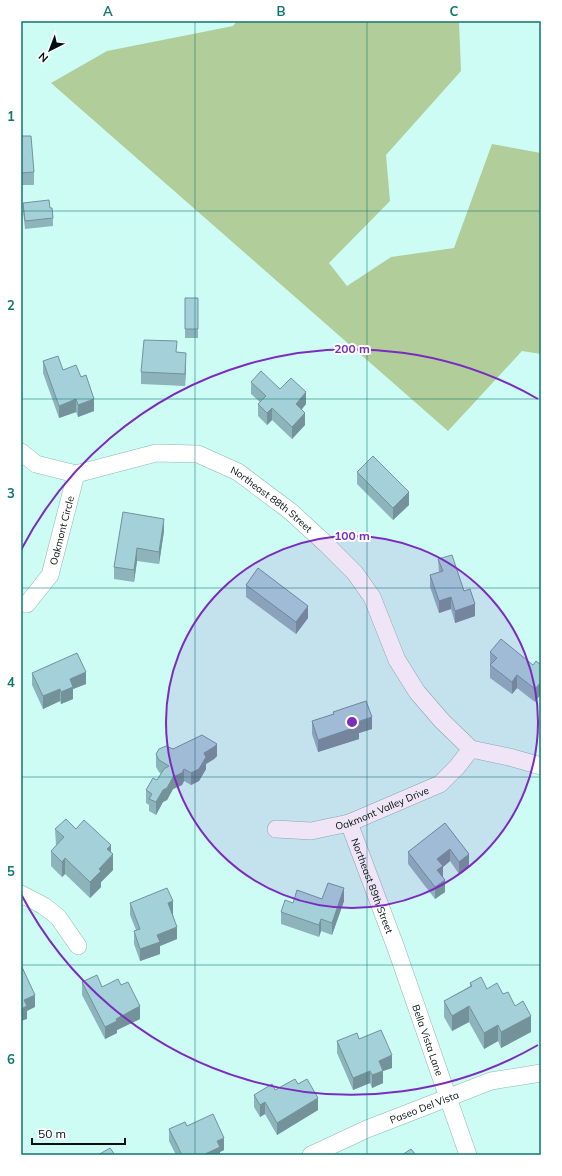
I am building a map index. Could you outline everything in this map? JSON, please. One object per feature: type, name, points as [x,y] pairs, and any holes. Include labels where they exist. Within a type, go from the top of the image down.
[{"type":"street","name":"Northeast 88th Street","points":[[21,452],[28,465],[76,474],[156,453],[198,454],[238,472],[290,511],[355,573],[372,597],[397,660],[417,692],[442,722],[471,749]]},
{"type":"street","name":"Oakmont Circle","points":[[27,604],[50,575],[76,474]]},
{"type":"street","points":[[471,749],[541,766]]},
{"type":"street","name":"Oakmont Valley Drive","points":[[276,829],[311,831],[349,823],[440,784],[457,767],[471,749]]},
{"type":"street","name":"Northeast 89th Street","points":[[349,823],[396,948]]},
{"type":"street","points":[[21,894],[44,906],[58,917],[78,946]]},
{"type":"street","name":"Bella Vista Lane","points":[[396,948],[468,1155]]},
{"type":"street","name":"Paseo Del Vista","points":[[311,1155],[367,1129],[491,1081],[541,1073]]},
{"type":"green space","points":[[237,21],[459,21],[461,71],[386,155],[390,201],[329,263],[347,286],[391,257],[454,248],[492,144],[541,153],[541,354],[522,351],[448,431],[51,83],[107,51],[233,26]]},
{"type":"building","points":[[21,136],[31,136],[34,172],[21,173]]},
{"type":"building","points":[[49,200],[53,218],[25,221],[23,203]]},
{"type":"building","points":[[185,298],[198,298],[198,329],[185,329]]},
{"type":"building","points":[[144,340],[177,341],[176,352],[186,353],[185,374],[141,372]]},
{"type":"building","points":[[58,356],[63,370],[76,365],[81,377],[86,375],[94,399],[78,405],[76,399],[59,406],[43,361]]},
{"type":"building","points":[[261,371],[280,389],[291,378],[306,392],[296,404],[305,413],[292,427],[272,408],[267,413],[258,404],[266,396],[251,382]]},
{"type":"building","points":[[373,456],[409,492],[393,508],[357,472]]},
{"type":"building","points":[[123,512],[164,519],[159,552],[137,548],[134,570],[114,567]]},
{"type":"building","points":[[452,555],[464,591],[470,589],[475,604],[455,611],[451,597],[439,601],[430,575],[443,571],[438,559]]},
{"type":"building","points":[[258,568],[308,606],[296,622],[246,585]]},
{"type":"building","points":[[501,639],[533,665],[536,661],[541,665],[541,682],[535,689],[517,675],[512,682],[490,665],[497,658],[490,652]]},
{"type":"building","points":[[77,653],[86,672],[70,679],[73,687],[61,692],[60,689],[43,696],[32,673]]},
{"type":"building","points":[[366,701],[372,717],[357,722],[359,726],[318,740],[312,721]]},
{"type":"building","points":[[202,735],[217,744],[204,753],[206,757],[199,769],[191,773],[184,769],[182,773],[173,777],[167,788],[163,790],[156,802],[149,799],[152,794],[146,790],[153,778],[157,780],[164,769],[169,766],[159,760],[156,754],[159,749],[166,746],[173,749]]},
{"type":"building","points":[[66,819],[76,829],[84,820],[111,845],[107,849],[113,854],[99,869],[101,871],[90,882],[65,858],[62,862],[51,851],[64,837],[55,829]]},
{"type":"building","points":[[445,823],[469,854],[459,862],[450,849],[437,859],[443,866],[437,870],[445,880],[435,887],[408,852]]},
{"type":"building","points":[[328,883],[344,888],[332,923],[321,919],[319,925],[281,912],[285,900],[293,903],[297,890],[322,899]]},
{"type":"building","points":[[167,888],[173,901],[168,903],[177,927],[157,935],[160,942],[140,949],[134,931],[140,929],[130,903]]},
{"type":"building","points":[[21,965],[35,995],[24,1000],[27,1006],[21,1009]]},
{"type":"building","points":[[97,975],[102,987],[118,979],[121,985],[128,982],[140,1006],[116,1019],[117,1021],[105,1027],[82,982]]},
{"type":"building","points":[[481,977],[487,989],[497,983],[503,994],[508,992],[515,1006],[523,1001],[531,1016],[501,1032],[498,1025],[484,1033],[469,1006],[452,1016],[444,1001],[472,986],[470,983]]},
{"type":"building","points":[[381,1030],[392,1055],[379,1061],[383,1071],[372,1075],[370,1071],[353,1078],[337,1041],[357,1033],[359,1039]]},
{"type":"building","points":[[295,1079],[298,1084],[307,1079],[318,1098],[277,1123],[265,1102],[260,1105],[254,1095],[272,1084],[275,1090]]},
{"type":"building","points":[[213,1114],[224,1138],[217,1141],[220,1147],[203,1155],[182,1155],[169,1129],[185,1122],[187,1126]]},
{"type":"building","points":[[110,1148],[115,1155],[98,1155]]},
{"type":"building","points":[[411,1149],[416,1155],[402,1155]]}]
